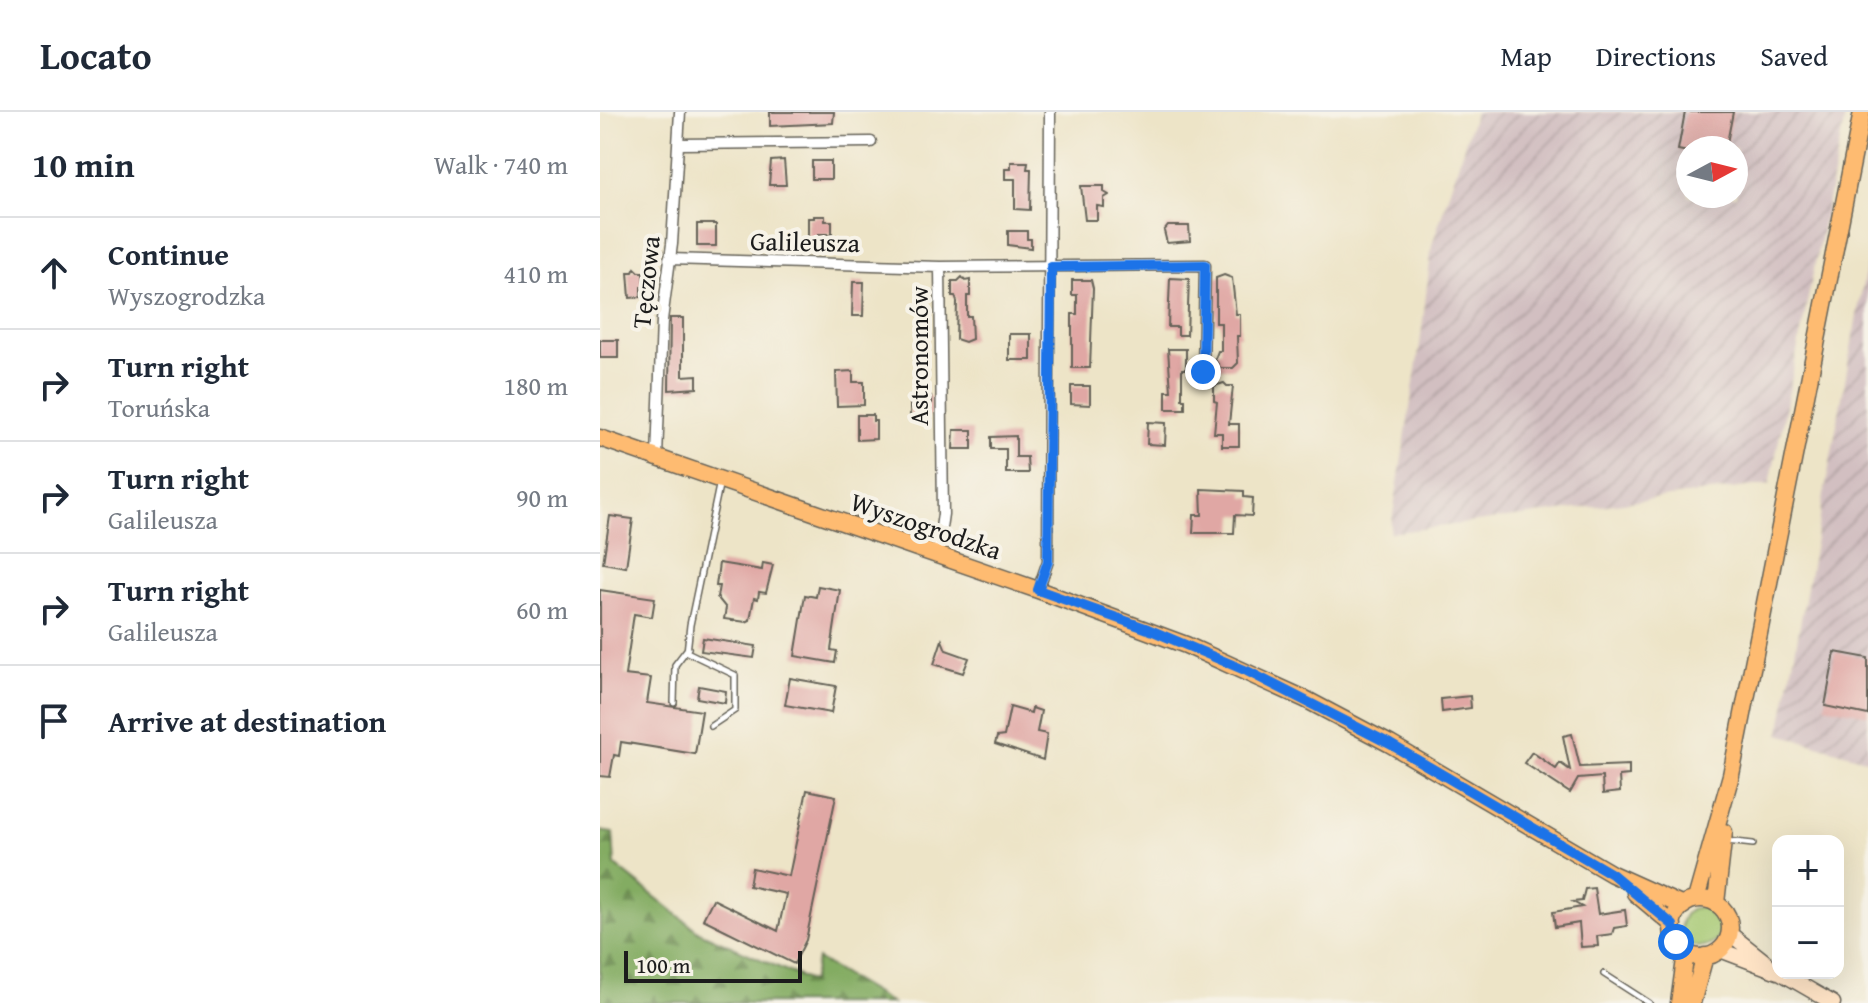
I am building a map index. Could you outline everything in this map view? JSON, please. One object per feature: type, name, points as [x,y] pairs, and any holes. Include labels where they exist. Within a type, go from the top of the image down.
[{"type":"main road","points":[[1772,967],[1729,933],[1727,915],[1716,903],[1717,842],[1862,112]]},
{"type":"main road","name":"Wyszogrodzka","points":[[600,438],[1038,590],[1186,645],[1305,699],[1390,744],[1612,874],[1673,925]]},
{"type":"main road","points":[[1717,842],[1690,903],[1677,913],[1673,925],[1676,942],[1686,952],[1712,953],[1772,970]]},
{"type":"main road","name":"Wyszogrodzka","points":[[1612,874],[1690,903]]},
{"type":"main road","points":[[1690,903],[1716,903]]},
{"type":"main road","points":[[1692,1003],[1712,953],[1729,933]]},
{"type":"main road","points":[[1679,1003],[1686,952]]},
{"type":"main road","points":[[1791,979],[1833,1003]]},
{"type":"street","name":"Tęczowa","points":[[657,458],[662,320],[680,144],[680,112]]},
{"type":"street","points":[[1038,590],[1048,561],[1050,112]]},
{"type":"street","points":[[680,144],[871,142]]},
{"type":"street","name":"Galileusza","points":[[669,259],[940,267]]},
{"type":"street","points":[[1051,267],[1205,265],[1203,372]]},
{"type":"street","name":"Astronomów","points":[[937,555],[943,514],[940,267],[1051,267]]},
{"type":"lane","points":[[711,726],[735,710],[735,675],[687,652],[721,480]]},
{"type":"lane","points":[[674,703],[675,665],[688,648]]},
{"type":"lane","points":[[1717,842],[1753,844]]},
{"type":"lane","points":[[1604,974],[1649,1003]]},
{"type":"shaded area","points":[[1475,112],[1846,112],[1770,484],[1390,533],[1420,345],[1432,245]]},
{"type":"shaded area","points":[[1868,256],[1868,760],[1780,734]]},
{"type":"green space","points":[[600,831],[613,833],[615,865],[699,932],[812,982],[817,959],[891,1003],[600,1003]]},
{"type":"green space","points":[[1701,907],[1715,913],[1721,927],[1715,941],[1701,947],[1687,941],[1681,927],[1687,913]]},
{"type":"building","points":[[770,112],[834,112],[833,123],[770,126]]},
{"type":"building","points":[[1685,112],[1733,112],[1728,136],[1681,136]]},
{"type":"building","points":[[784,160],[786,185],[769,185],[771,161]]},
{"type":"building","points":[[812,161],[831,161],[831,179],[812,179]]},
{"type":"building","points":[[1011,162],[1028,162],[1027,169],[1031,169],[1030,210],[1015,209],[1015,179],[1005,179],[1005,169],[1011,169]]},
{"type":"building","points":[[1081,186],[1104,186],[1104,192],[1109,195],[1104,198],[1104,207],[1097,206],[1097,220],[1085,220]]},
{"type":"building","points":[[825,216],[825,221],[832,221],[832,234],[819,234],[819,245],[808,245],[808,218]]},
{"type":"building","points":[[697,224],[716,224],[716,246],[697,246]]},
{"type":"building","points":[[1168,226],[1189,226],[1190,241],[1167,243],[1164,231]]},
{"type":"building","points":[[1008,231],[1027,231],[1031,248],[1008,245]]},
{"type":"building","points":[[635,268],[643,272],[644,287],[641,287],[641,297],[630,298],[628,272],[633,272]]},
{"type":"building","points":[[1224,275],[1232,278],[1236,314],[1240,314],[1238,363],[1233,368],[1220,368],[1215,359],[1221,351],[1221,323],[1216,323],[1216,278]]},
{"type":"building","points":[[962,277],[965,281],[970,280],[967,316],[971,316],[972,339],[965,342],[956,339],[957,302],[952,296],[952,281]]},
{"type":"building","points":[[1170,278],[1189,279],[1187,335],[1178,335],[1178,327],[1168,327]]},
{"type":"building","points":[[1072,280],[1091,280],[1093,288],[1090,368],[1072,368],[1072,314],[1077,314],[1077,295],[1072,295]]},
{"type":"building","points":[[853,282],[864,282],[863,316],[852,316]]},
{"type":"building","points":[[670,318],[683,318],[683,376],[697,375],[697,388],[669,390]]},
{"type":"building","points":[[1009,334],[1031,334],[1031,360],[1009,360]]},
{"type":"building","points":[[600,340],[618,340],[618,358],[600,358]]},
{"type":"building","points":[[1168,349],[1186,349],[1186,369],[1182,369],[1185,409],[1166,409],[1166,391],[1171,391]]},
{"type":"building","points":[[853,371],[853,382],[864,382],[864,405],[837,406],[836,372]]},
{"type":"building","points":[[1224,383],[1233,386],[1229,424],[1239,424],[1239,446],[1222,446],[1222,433],[1214,433],[1217,402],[1214,401],[1214,386]]},
{"type":"building","points":[[1071,386],[1090,386],[1090,405],[1071,404]]},
{"type":"building","points":[[910,396],[931,396],[931,416],[910,416]]},
{"type":"building","points":[[857,415],[873,415],[876,439],[857,440]]},
{"type":"building","points":[[1148,422],[1166,423],[1165,445],[1147,444]]},
{"type":"building","points":[[954,430],[972,430],[972,449],[953,449]]},
{"type":"building","points":[[1016,436],[1016,457],[1027,457],[1028,473],[1006,473],[1006,449],[991,449],[991,437]]},
{"type":"building","points":[[1201,489],[1244,491],[1244,497],[1253,498],[1252,516],[1235,515],[1234,533],[1193,533],[1194,515],[1202,515]]},
{"type":"building","points":[[610,516],[633,519],[626,567],[603,563]]},
{"type":"building","points":[[719,563],[762,570],[763,563],[773,565],[766,593],[759,592],[758,599],[754,598],[750,620],[746,622],[724,619],[726,608],[717,597],[719,586],[716,586]]},
{"type":"building","points":[[818,586],[840,590],[831,650],[837,651],[835,663],[795,656],[805,595],[816,597]]},
{"type":"building","points":[[600,590],[655,598],[652,617],[634,614],[625,675],[651,678],[647,703],[702,711],[695,754],[621,742],[619,756],[614,755],[610,777],[600,776]]},
{"type":"building","points":[[703,638],[756,646],[754,658],[701,651]]},
{"type":"building","points":[[942,640],[946,650],[969,658],[963,673],[934,664]]},
{"type":"building","points":[[1835,652],[1868,658],[1868,715],[1825,706]]},
{"type":"building","points":[[790,678],[836,686],[831,713],[785,705]]},
{"type":"building","points":[[699,686],[726,691],[725,703],[697,698]]},
{"type":"building","points":[[1470,696],[1471,708],[1442,712],[1441,699]]},
{"type":"building","points":[[1010,707],[1031,713],[1032,708],[1041,711],[1037,732],[1047,734],[1043,760],[995,744],[997,737],[1004,736]]},
{"type":"building","points":[[1572,734],[1580,767],[1629,765],[1629,775],[1619,776],[1620,792],[1603,794],[1602,777],[1578,779],[1570,793],[1524,763],[1532,752],[1556,769],[1560,763],[1570,770],[1563,736]]},
{"type":"building","points":[[807,790],[836,796],[806,940],[794,964],[703,919],[713,899],[778,931],[786,894],[749,886],[752,868],[789,876]]},
{"type":"building","points":[[1594,888],[1598,914],[1625,910],[1627,926],[1614,928],[1612,934],[1597,936],[1598,946],[1581,947],[1579,923],[1555,927],[1553,912],[1582,907],[1573,902],[1582,901],[1585,889]]},
{"type":"route","points":[[1203,372],[1205,265],[1051,267],[1048,561],[1038,590],[1148,629],[1247,671],[1390,744],[1612,874],[1673,925],[1676,942]]}]
